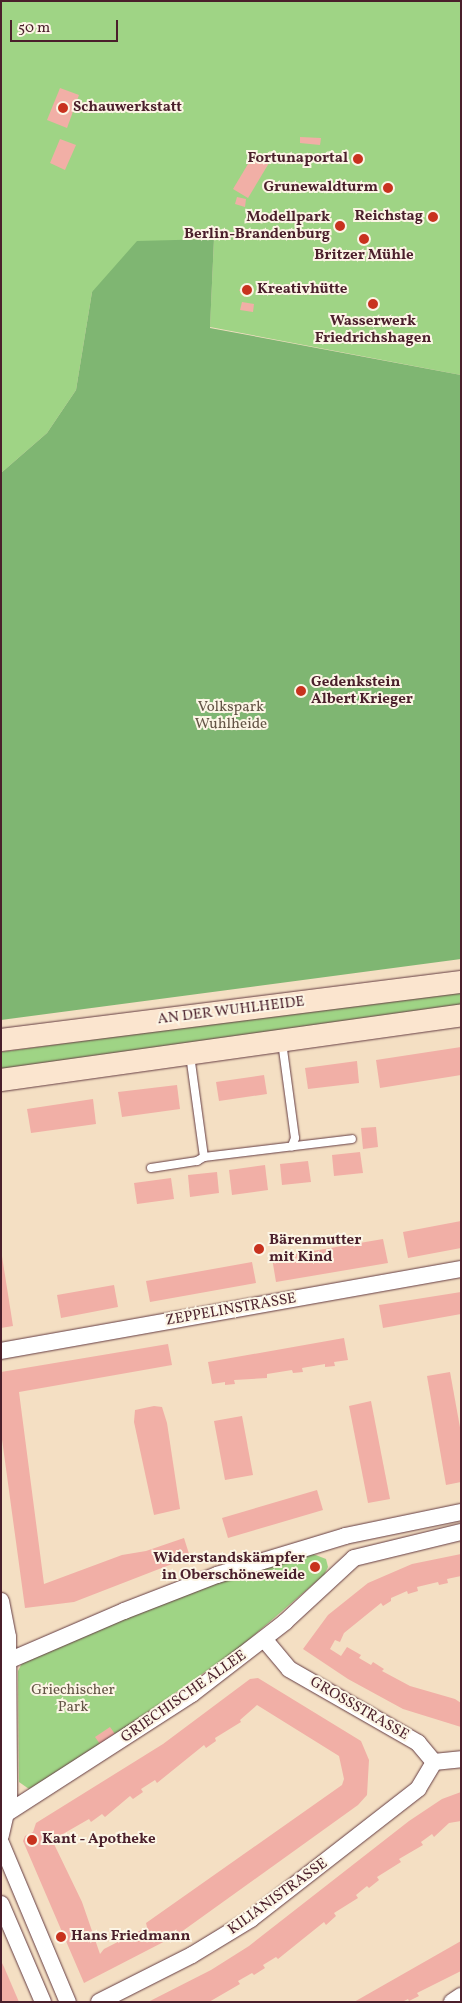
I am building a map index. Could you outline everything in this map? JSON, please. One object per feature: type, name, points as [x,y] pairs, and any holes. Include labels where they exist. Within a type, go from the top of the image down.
[{"type":"main road","name":"AN DER WUHLHEIDE","points":[[1,1040],[461,982]]},
{"type":"main road","points":[[1,1080],[461,1015]]},
{"type":"street","name":"ZEPPELINSTRASSE","points":[[1,1352],[461,1269]]},
{"type":"street","points":[[4,1663],[217,1575],[345,1536],[461,1512]]},
{"type":"street","name":"GRIECHISCHE ALLEE","points":[[2,1816],[129,1737],[264,1639],[354,1558],[461,1532]]},
{"type":"street","points":[[345,1536],[354,1558]]},
{"type":"street","points":[[1,1601],[8,1637],[4,1663],[9,1800],[2,1816],[1,1836]]},
{"type":"street","name":"GROSSSTRASSE","points":[[264,1639],[288,1669],[418,1744],[434,1762]]},
{"type":"street","points":[[434,1762],[461,1759]]},
{"type":"street","name":"KILIANISTRASSE","points":[[99,2002],[192,1955],[250,1919],[418,1789],[434,1762]]},
{"type":"street","points":[[1,1843],[68,2002]]},
{"type":"street","points":[[1,1904],[43,2002]]},
{"type":"street","points":[[452,2002],[461,1996]]},
{"type":"lane","points":[[282,1040],[295,1138],[292,1146]]},
{"type":"lane","points":[[190,1054],[204,1157]]},
{"type":"lane","points":[[150,1168],[197,1161],[204,1157],[352,1139]]},
{"type":"green space","points":[[1,1],[461,1],[461,375],[210,327],[214,239],[92,292],[76,390],[47,433],[1,473]]},
{"type":"green space","name":"Volkspark Wuhlheide","points":[[214,239],[210,328],[461,375],[461,959],[1,1020],[1,473],[47,433],[76,390],[92,292],[137,241]]},
{"type":"green space","points":[[461,989],[461,1006],[1,1069],[1,1052]]},
{"type":"green space","name":"Griechischer Park","points":[[313,1554],[326,1559],[328,1567],[324,1575],[238,1649],[87,1754],[29,1789],[19,1782],[18,1671],[23,1661],[90,1631],[242,1574]]},
{"type":"building","name":"Schauwerkstatt","points":[[60,88],[79,95],[67,128],[47,120]]},
{"type":"building","points":[[300,137],[321,138],[320,145],[300,143]]},
{"type":"building","points":[[60,139],[76,145],[65,170],[50,163]]},
{"type":"building","points":[[254,154],[269,163],[248,198],[233,189]]},
{"type":"building","points":[[237,197],[246,199],[245,207],[235,204]]},
{"type":"building","name":"Kreativhütte","points":[[249,283],[254,290],[244,297],[239,290]]},
{"type":"building","points":[[242,302],[254,304],[253,312],[240,310]]},
{"type":"building","points":[[461,1047],[461,1075],[380,1088],[376,1060]]},
{"type":"building","points":[[357,1061],[359,1083],[308,1089],[305,1068]]},
{"type":"building","points":[[264,1075],[267,1094],[219,1101],[216,1082]]},
{"type":"building","points":[[177,1085],[180,1109],[122,1117],[118,1092]]},
{"type":"building","points":[[93,1099],[96,1124],[31,1133],[27,1109]]},
{"type":"building","points":[[376,1127],[378,1147],[363,1149],[361,1128]]},
{"type":"building","points":[[360,1152],[363,1173],[334,1176],[332,1155]]},
{"type":"building","points":[[308,1161],[311,1182],[282,1185],[280,1164]]},
{"type":"building","points":[[265,1165],[268,1190],[232,1195],[229,1170]]},
{"type":"building","points":[[217,1172],[219,1193],[190,1197],[188,1175]]},
{"type":"building","points":[[171,1178],[174,1199],[137,1204],[134,1183]]},
{"type":"building","points":[[461,1221],[461,1248],[408,1258],[403,1232]]},
{"type":"building","points":[[383,1239],[388,1263],[276,1282],[272,1258]]},
{"type":"building","points":[[1,1250],[13,1326],[1,1328]]},
{"type":"building","points":[[252,1262],[256,1283],[150,1302],[146,1281]]},
{"type":"building","points":[[114,1285],[118,1307],[61,1318],[57,1295]]},
{"type":"building","points":[[461,1292],[461,1314],[383,1328],[379,1305]]},
{"type":"building","points":[[344,1338],[348,1360],[334,1362],[335,1366],[325,1367],[325,1364],[302,1368],[303,1372],[293,1373],[292,1370],[267,1374],[267,1378],[234,1380],[235,1384],[225,1385],[225,1382],[212,1384],[208,1362]]},
{"type":"building","points":[[168,1344],[172,1365],[19,1392],[44,1584],[122,1555],[146,1551],[184,1538],[190,1557],[74,1602],[25,1608],[1,1432],[1,1372]]},
{"type":"building","points":[[450,1372],[461,1433],[461,1482],[446,1485],[427,1376]]},
{"type":"building","points":[[371,1401],[390,1499],[368,1503],[349,1406]]},
{"type":"building","points":[[154,1406],[162,1407],[167,1423],[180,1509],[154,1515],[134,1422],[135,1410]]},
{"type":"building","points":[[242,1416],[253,1475],[225,1480],[214,1421]]},
{"type":"building","points":[[317,1490],[323,1510],[228,1538],[222,1518]]},
{"type":"building","points":[[461,1554],[461,1576],[447,1579],[448,1583],[439,1585],[438,1582],[417,1587],[418,1591],[408,1594],[407,1591],[391,1598],[391,1601],[383,1606],[381,1603],[344,1633],[340,1642],[335,1640],[330,1649],[341,1656],[347,1647],[361,1655],[359,1658],[371,1665],[373,1662],[384,1669],[382,1671],[410,1686],[455,1699],[461,1703],[461,1727],[403,1709],[348,1679],[303,1649],[328,1615],[368,1583],[412,1564]]},
{"type":"building","points":[[258,1678],[361,1741],[369,1760],[367,1795],[358,1805],[177,1935],[84,1983],[23,1841],[25,1836],[33,1832],[36,1823],[163,1744],[250,1679]],"holes":[[[257,1705],[339,1756],[344,1779],[342,1785],[146,1923],[147,1927],[104,1949],[100,1954],[82,1902],[54,1844],[49,1842],[89,1819],[91,1822],[102,1814],[105,1817],[130,1796],[133,1799],[143,1792],[141,1789],[155,1780],[157,1783],[204,1745],[206,1748],[216,1741],[215,1738],[241,1722],[240,1720]]]},
{"type":"building","points":[[110,1727],[115,1734],[100,1744],[95,1737]]},
{"type":"building","points":[[461,1792],[461,1821],[449,1823],[434,1837],[432,1834],[421,1842],[423,1845],[399,1859],[401,1862],[377,1877],[379,1880],[369,1888],[367,1886],[356,1895],[358,1898],[334,1913],[336,1916],[326,1925],[324,1922],[278,1959],[276,1957],[263,1965],[265,1968],[254,1975],[252,1973],[238,1981],[240,1984],[209,2002],[148,2002],[211,1970],[249,1946],[409,1821],[442,1799]]},
{"type":"building","points":[[461,1941],[461,1971],[417,1993],[419,1996],[402,2002],[354,2002]]},
{"type":"building","points":[[1,1961],[4,1967],[19,2002],[1,2002]]},
{"type":"place","name":"Schauwerkstatt","points":[[63,108]]},
{"type":"place","name":"Fortunaportal","points":[[358,159]]},
{"type":"place","name":"Grunewaldturm","points":[[388,188]]},
{"type":"place","name":"Reichstag","points":[[433,217]]},
{"type":"place","name":"Modellpark Berlin-Brandenburg","points":[[340,226]]},
{"type":"place","name":"Britzer Mühle","points":[[364,239]]},
{"type":"place","name":"Kreativhütte","points":[[247,290]]},
{"type":"place","name":"Wasserwerk Friedrichshagen","points":[[373,304]]},
{"type":"place","name":"Gedenkstein Albert Krieger","points":[[301,691]]},
{"type":"place","name":"Bärenmutter mit Kind","points":[[259,1249]]},
{"type":"place","name":"Widerstandskämpfer in Oberschöneweide","points":[[315,1567]]},
{"type":"place","name":"Kant - Apotheke","points":[[32,1840]]},
{"type":"place","name":"Hans Friedmann","points":[[61,1937]]}]
